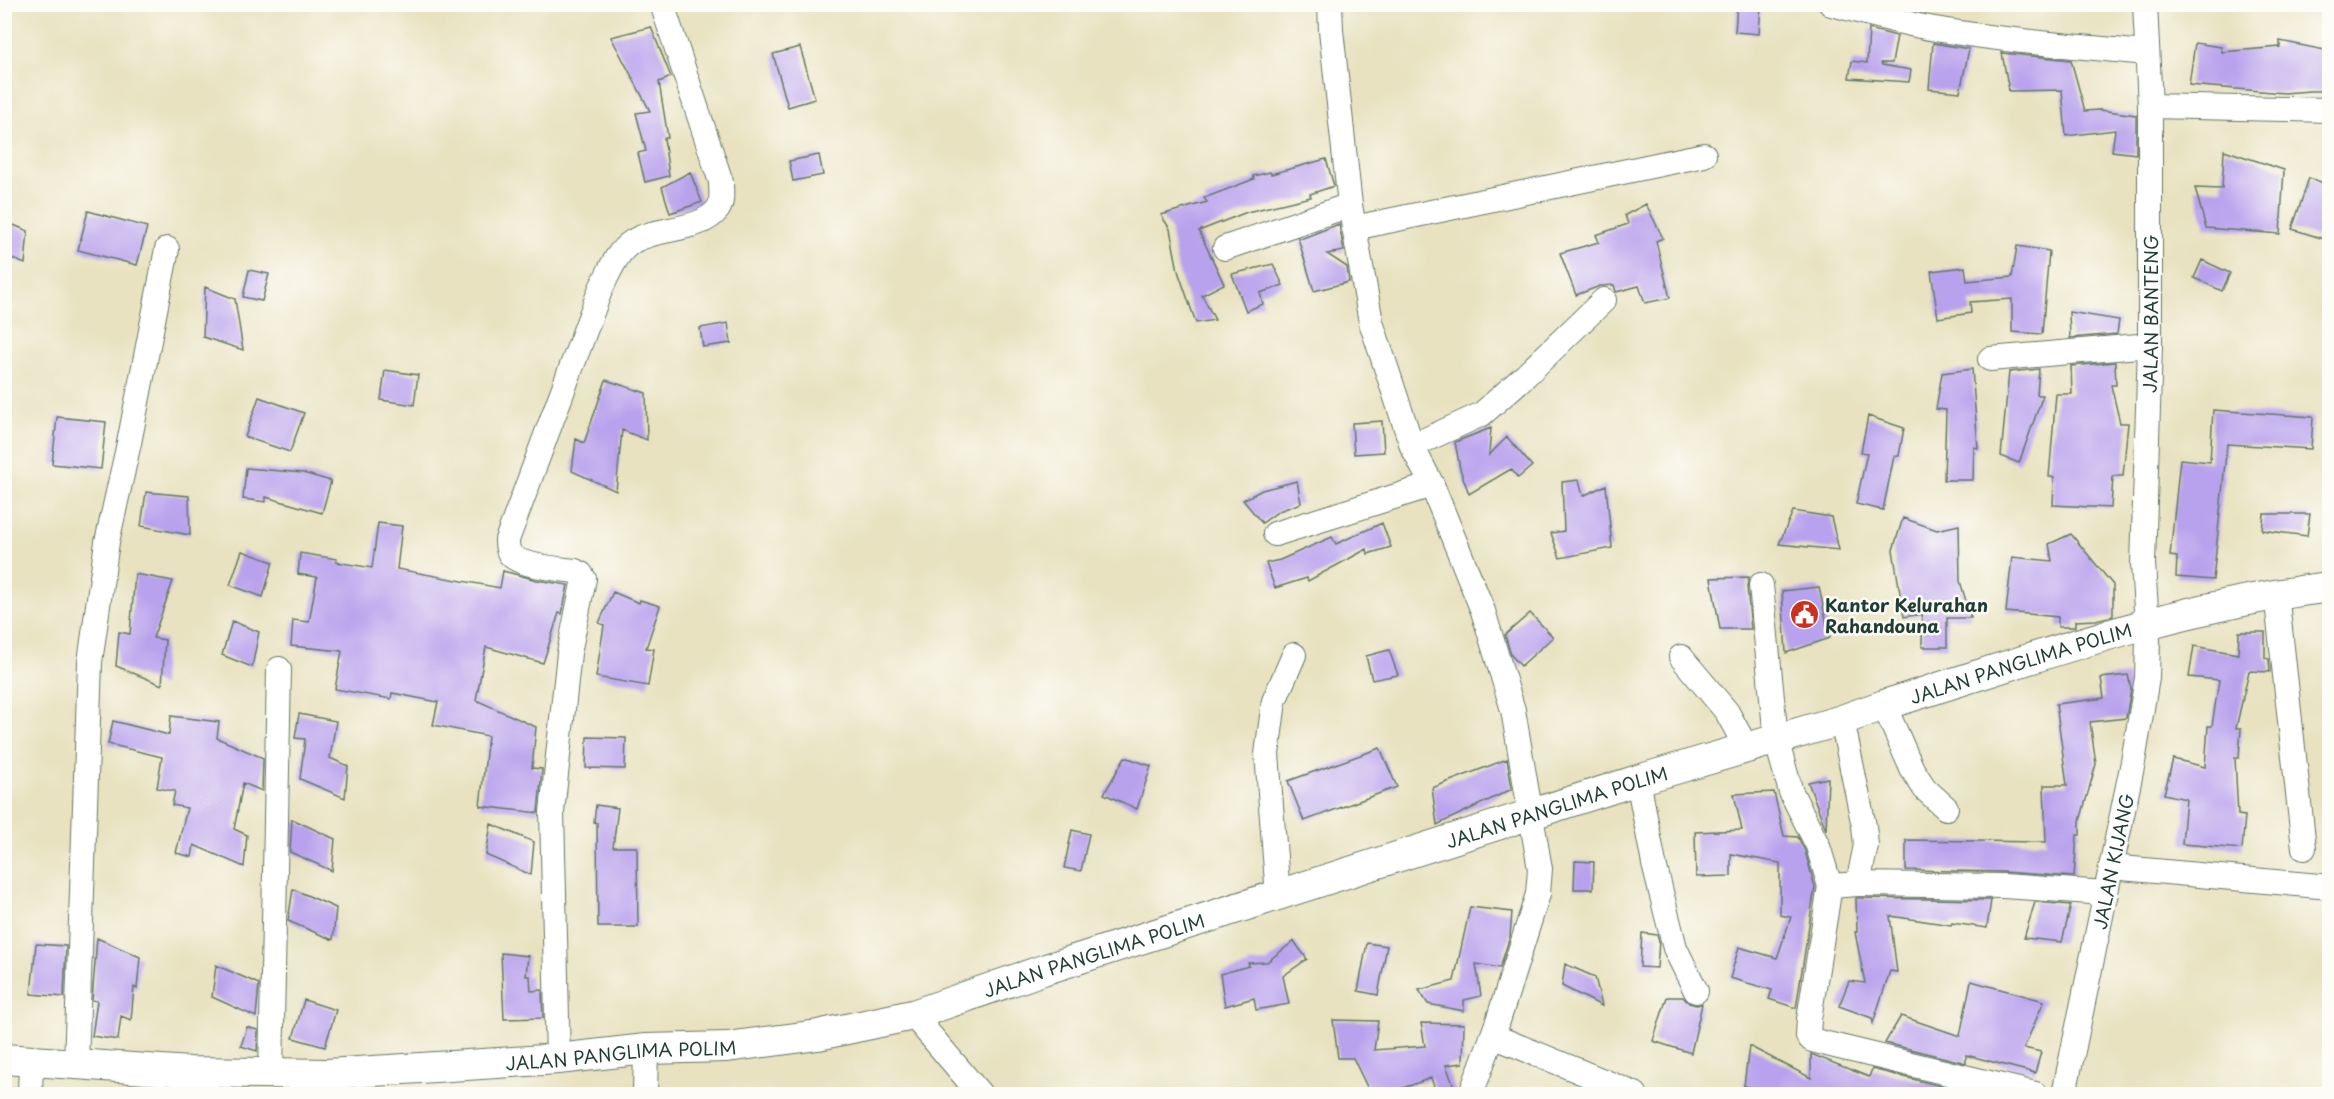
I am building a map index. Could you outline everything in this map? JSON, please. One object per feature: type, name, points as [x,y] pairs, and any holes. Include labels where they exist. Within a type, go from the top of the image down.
[{"type":"street","points":[[558,1059],[552,812],[569,653],[584,579],[580,573],[575,571],[520,561],[507,549],[507,540],[601,288],[615,259],[631,242],[661,231],[705,220],[719,208],[722,196],[721,182],[662,4]]},
{"type":"street","points":[[1330,4],[1330,30],[1352,217],[1371,322],[1412,446],[1432,485],[1483,611],[1513,710],[1540,869],[1538,894],[1493,1036],[1471,1095]]},
{"type":"street","points":[[1831,4],[1890,20],[1936,29],[2146,53]]},
{"type":"street","name":"JALAN BANTENG","points":[[2145,4],[2150,106],[2150,345],[2143,564],[2147,624]]},
{"type":"street","points":[[2150,106],[2330,110]]},
{"type":"street","points":[[1225,248],[1352,217],[1704,155]]},
{"type":"street","points":[[76,1064],[90,662],[107,542],[129,444],[167,249]]},
{"type":"street","points":[[1412,446],[1482,414],[1604,300]]},
{"type":"street","points":[[1989,359],[2150,345]]},
{"type":"street","points":[[1275,534],[1432,485]]},
{"type":"street","points":[[1761,585],[1776,739],[1791,792],[1818,846],[1830,886],[1807,1029],[1808,1036],[1812,1040],[2035,1095]]},
{"type":"street","name":"JALAN PANGLIMA POLIM","points":[[18,1061],[190,1072],[271,1074],[328,1084],[646,1049],[727,1047],[818,1035],[913,1015],[1043,970],[1638,780],[1842,720],[2147,624],[2276,593],[2330,587]]},
{"type":"street","points":[[2276,593],[2304,848]]},
{"type":"street","name":"JALAN KIJANG","points":[[2064,1095],[2147,678],[2147,624]]},
{"type":"street","points":[[1278,896],[1267,754],[1274,701],[1294,655]]},
{"type":"street","points":[[1681,657],[1726,712],[1746,747]]},
{"type":"street","points":[[271,1074],[279,669]]},
{"type":"street","points":[[1884,705],[1912,769],[1925,789],[1946,808]]},
{"type":"street","points":[[1842,720],[1866,845],[1858,884]]},
{"type":"street","points":[[1638,780],[1675,948],[1696,991]]},
{"type":"street","points":[[2111,867],[2330,887]]},
{"type":"street","points":[[1830,886],[1858,884],[1981,885],[2106,892]]},
{"type":"street","points":[[913,1015],[980,1095]]},
{"type":"street","points":[[1493,1036],[1602,1088],[1635,1095]]},
{"type":"street","points":[[645,1095],[646,1049]]},
{"type":"street","points":[[18,1061],[30,1095]]},
{"type":"building","points":[[1737,4],[1761,4],[1759,34],[1735,32]]},
{"type":"building","points":[[651,27],[671,77],[659,82],[668,138],[664,138],[669,176],[645,182],[638,153],[646,151],[636,113],[650,111],[611,37]]},
{"type":"building","points":[[1869,29],[1897,36],[1892,63],[1881,63],[1911,70],[1909,82],[1849,78],[1852,61],[1867,63]]},
{"type":"building","points":[[2280,41],[2330,51],[2330,91],[2284,93],[2189,85],[2195,43],[2221,47],[2222,52],[2280,47]]},
{"type":"building","points":[[1933,43],[1969,49],[1960,92],[1929,89]]},
{"type":"building","points":[[800,47],[815,99],[788,107],[773,54]]},
{"type":"building","points":[[2002,53],[2071,60],[2085,111],[2100,110],[2136,115],[2136,154],[2112,151],[2115,130],[2066,136],[2062,90],[2009,91]]},
{"type":"building","points":[[2224,150],[2284,170],[2280,234],[2206,228],[2195,188],[2222,189]]},
{"type":"building","points":[[819,155],[823,175],[793,181],[789,161]]},
{"type":"building","points":[[1326,159],[1334,186],[1310,194],[1311,197],[1247,212],[1199,231],[1224,284],[1202,295],[1215,320],[1196,323],[1178,271],[1170,229],[1161,215],[1207,202],[1204,198],[1254,179],[1253,176],[1270,172],[1271,174]]},
{"type":"building","points":[[690,172],[702,202],[670,213],[662,187]]},
{"type":"building","points":[[2309,178],[2330,185],[2330,222],[2324,239],[2292,229]]},
{"type":"building","points":[[1646,204],[1663,238],[1656,241],[1670,298],[1645,303],[1639,286],[1616,292],[1614,285],[1600,286],[1576,295],[1560,253],[1599,242],[1596,235],[1628,224],[1625,215]]},
{"type":"building","points":[[88,211],[147,227],[137,265],[78,250]]},
{"type":"building","points":[[4,221],[28,231],[25,264],[4,255]]},
{"type":"building","points":[[1339,224],[1344,251],[1327,254],[1347,267],[1349,282],[1314,291],[1298,238]]},
{"type":"building","points":[[2017,246],[2049,251],[2042,334],[2012,332],[2012,299],[1970,302],[1971,313],[1938,318],[1931,271],[1965,267],[1967,281],[2012,277]]},
{"type":"building","points":[[2202,260],[2230,273],[2222,291],[2194,278]]},
{"type":"building","points":[[1273,264],[1283,285],[1260,293],[1263,304],[1246,311],[1232,274]]},
{"type":"building","points":[[249,270],[269,274],[262,301],[243,297]]},
{"type":"building","points":[[205,287],[235,299],[243,350],[203,337]]},
{"type":"building","points":[[2069,312],[2119,320],[2117,334],[2070,338]]},
{"type":"building","points":[[728,323],[731,343],[703,347],[700,328]]},
{"type":"building","points":[[2115,362],[2116,385],[2111,385],[2120,423],[2128,423],[2123,476],[2113,476],[2111,508],[2053,505],[2054,477],[2049,477],[2056,394],[2072,394],[2071,366]]},
{"type":"building","points":[[1972,369],[1978,448],[1974,447],[1973,480],[1944,480],[1946,410],[1936,409],[1942,373]]},
{"type":"building","points":[[2039,369],[2037,395],[2043,395],[2019,463],[2001,456],[2009,372]]},
{"type":"building","points":[[385,370],[418,375],[414,405],[381,400]]},
{"type":"building","points":[[606,380],[646,393],[647,440],[622,430],[616,491],[572,471],[576,439],[584,443]]},
{"type":"building","points":[[259,397],[304,413],[290,452],[245,437]]},
{"type":"building","points":[[2213,410],[2313,417],[2311,449],[2227,444],[2213,580],[2176,577],[2177,557],[2170,556],[2180,459],[2210,462]]},
{"type":"building","points":[[1868,416],[1904,428],[1899,456],[1894,456],[1883,510],[1856,504],[1867,453],[1861,452]]},
{"type":"building","points":[[57,417],[106,422],[101,469],[52,464]]},
{"type":"building","points":[[1382,421],[1384,452],[1354,454],[1352,423]]},
{"type":"building","points":[[1491,428],[1489,455],[1507,437],[1532,466],[1518,478],[1511,469],[1469,494],[1460,469],[1455,442]]},
{"type":"building","points":[[246,468],[303,473],[331,481],[322,513],[266,497],[266,502],[243,499]]},
{"type":"building","points":[[1579,480],[1583,496],[1606,485],[1612,548],[1560,558],[1551,533],[1564,531],[1562,482]]},
{"type":"building","points":[[1297,481],[1301,503],[1279,511],[1262,523],[1243,500],[1262,490]]},
{"type":"building","points":[[146,492],[189,496],[190,535],[141,526]]},
{"type":"building","points":[[1793,511],[1831,517],[1839,550],[1779,544]]},
{"type":"building","points":[[2264,514],[2310,514],[2307,536],[2262,530]]},
{"type":"building","points":[[1903,518],[1937,530],[1959,525],[1960,581],[1971,618],[1947,618],[1947,647],[1922,647],[1922,614],[1904,617],[1893,550]]},
{"type":"building","points":[[378,523],[402,526],[397,569],[500,588],[503,571],[568,585],[562,614],[559,613],[543,663],[486,647],[476,700],[536,727],[532,768],[542,769],[538,813],[480,806],[488,736],[433,725],[438,702],[392,693],[391,699],[335,689],[342,651],[291,646],[293,620],[309,622],[317,577],[298,574],[300,553],[372,568]]},
{"type":"building","points":[[1382,523],[1391,547],[1368,554],[1367,549],[1308,581],[1307,578],[1275,588],[1266,563],[1280,560],[1332,537],[1336,544]]},
{"type":"building","points":[[2071,534],[2113,585],[2113,616],[2075,621],[2075,627],[2058,627],[2058,617],[2006,612],[2012,557],[2052,561],[2049,544]]},
{"type":"building","points":[[242,551],[273,562],[263,597],[230,585]]},
{"type":"building","points":[[135,574],[173,581],[153,638],[165,640],[162,685],[116,666],[119,632],[130,634]]},
{"type":"building","points":[[1749,577],[1747,586],[1751,629],[1720,629],[1711,578]]},
{"type":"building","name":"Kantor Kelurahan Rahandouna","points":[[1819,587],[1830,638],[1786,653],[1782,591]]},
{"type":"building","points":[[613,592],[639,603],[640,600],[660,606],[646,648],[654,649],[648,686],[596,677],[604,625],[599,623]]},
{"type":"building","points":[[1530,613],[1553,637],[1521,666],[1511,655],[1505,635]]},
{"type":"building","points":[[232,621],[259,632],[252,667],[222,655]]},
{"type":"building","points":[[2239,632],[2265,632],[2265,658],[2269,659],[2270,672],[2249,671],[2236,728],[2241,728],[2239,758],[2235,758],[2238,815],[2245,816],[2242,849],[2182,844],[2186,799],[2164,794],[2173,759],[2205,767],[2208,726],[2212,726],[2219,680],[2189,677],[2194,646],[2238,654]]},
{"type":"building","points":[[1389,650],[1398,675],[1372,680],[1366,656]]},
{"type":"building","points":[[2128,675],[2131,689],[2126,718],[2090,722],[2096,764],[2080,821],[2080,835],[2077,835],[2074,877],[2003,872],[1906,870],[1906,840],[2046,842],[2044,785],[2067,785],[2056,704],[2104,698],[2101,678]]},
{"type":"building","points":[[299,714],[336,721],[330,758],[348,766],[345,798],[300,779],[305,739],[295,738]]},
{"type":"building","points":[[171,716],[219,722],[217,738],[263,758],[262,791],[243,783],[234,829],[247,835],[244,867],[194,845],[192,857],[176,853],[187,808],[172,805],[175,791],[157,788],[162,757],[108,744],[113,721],[169,735]]},
{"type":"building","points":[[587,737],[626,738],[625,769],[586,768]]},
{"type":"building","points":[[1380,748],[1397,787],[1304,821],[1288,781]]},
{"type":"building","points":[[1125,757],[1151,766],[1137,809],[1104,794]]},
{"type":"building","points":[[1507,759],[1512,789],[1437,825],[1432,788]]},
{"type":"building","points":[[1828,778],[1826,830],[1808,782]]},
{"type":"building","points":[[1774,792],[1784,836],[1798,837],[1805,851],[1815,887],[1796,1008],[1769,999],[1772,990],[1730,978],[1739,947],[1777,958],[1791,917],[1780,915],[1780,863],[1731,854],[1731,876],[1696,877],[1695,832],[1742,830],[1734,794]]},
{"type":"building","points":[[596,805],[618,808],[613,847],[637,847],[638,927],[598,927],[597,823],[594,822]]},
{"type":"building","points":[[292,819],[335,839],[332,871],[290,852]]},
{"type":"building","points":[[491,824],[534,842],[531,875],[486,855]]},
{"type":"building","points":[[1072,830],[1089,834],[1081,871],[1064,868]]},
{"type":"building","points":[[1575,861],[1594,862],[1593,889],[1574,889]]},
{"type":"building","points":[[293,889],[336,908],[333,940],[288,921]]},
{"type":"building","points":[[1856,898],[1991,900],[1987,928],[1890,916],[1897,972],[1890,971],[1873,1023],[1872,1018],[1839,1006],[1849,981],[1865,983],[1855,932],[1857,932]]},
{"type":"building","points":[[2035,902],[2071,905],[2062,942],[2024,938]]},
{"type":"building","points":[[1470,907],[1512,912],[1510,936],[1500,968],[1476,964],[1481,996],[1464,1000],[1464,1011],[1428,1004],[1419,990],[1454,981]]},
{"type":"building","points":[[1642,933],[1657,935],[1659,941],[1657,968],[1640,967]]},
{"type":"building","points":[[97,938],[140,957],[131,1020],[121,1016],[118,1040],[92,1036],[97,1001],[92,1000]]},
{"type":"building","points":[[1294,941],[1307,959],[1283,976],[1289,1004],[1256,1010],[1254,998],[1225,1006],[1220,974],[1249,966],[1248,963],[1267,962]]},
{"type":"building","points":[[1367,943],[1387,946],[1378,995],[1358,991]]},
{"type":"building","points":[[36,944],[66,946],[64,997],[31,994]]},
{"type":"building","points":[[501,953],[528,956],[526,976],[530,976],[531,991],[542,990],[543,1018],[504,1019]]},
{"type":"building","points":[[1565,964],[1595,977],[1602,1006],[1562,986]]},
{"type":"building","points":[[216,965],[259,984],[256,1017],[212,997]]},
{"type":"building","points":[[1971,981],[2044,1001],[2024,1048],[2041,1052],[2035,1073],[1966,1055],[1966,1063],[1885,1043],[1901,1016],[1960,1036]]},
{"type":"building","points":[[1667,997],[1683,997],[1689,1003],[1702,1004],[1691,1053],[1653,1041]]},
{"type":"building","points":[[304,1000],[336,1010],[325,1047],[293,1038]]},
{"type":"building","points":[[1333,1020],[1378,1021],[1374,1050],[1425,1046],[1421,1023],[1464,1024],[1463,1063],[1446,1065],[1457,1095],[1437,1095],[1431,1078],[1384,1095],[1371,1095],[1353,1058],[1338,1058]]},
{"type":"building","points":[[247,1027],[258,1030],[257,1051],[241,1046]]},
{"type":"building","points":[[1749,1046],[1811,1078],[1811,1054],[1869,1077],[1872,1069],[1953,1089],[1952,1095],[1768,1095],[1744,1086]]},
{"type":"place","name":"Kantor Kelurahan Rahandouna","points":[[1804,614]]}]
